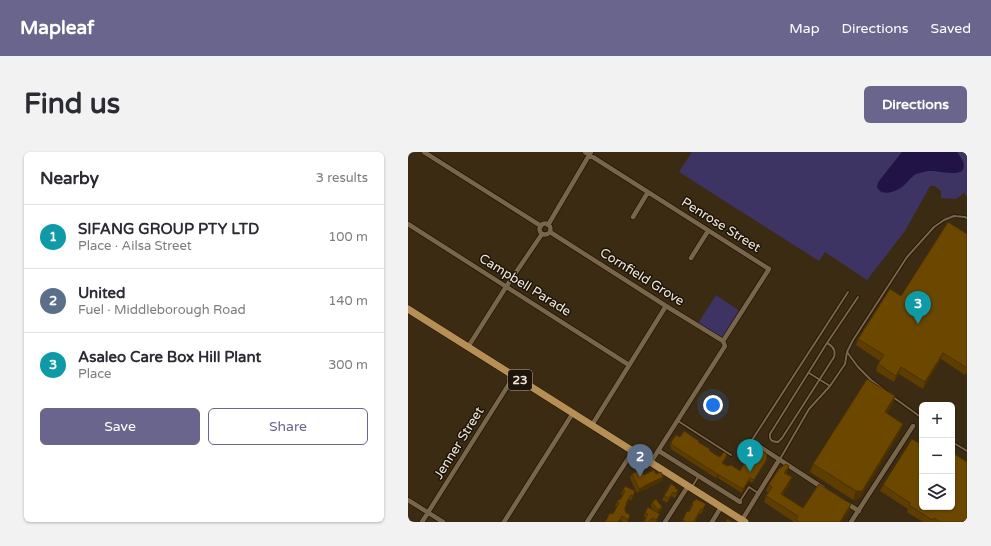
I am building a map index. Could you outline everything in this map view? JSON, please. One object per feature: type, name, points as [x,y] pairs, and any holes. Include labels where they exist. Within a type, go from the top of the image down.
[{"type":"main road","name":"23","points":[[408,309],[743,521]]},
{"type":"street","points":[[424,152],[540,226],[544,224],[548,225]]},
{"type":"street","name":"Penrose Street","points":[[585,152],[591,153],[648,192],[768,269],[723,341]]},
{"type":"street","points":[[548,225],[591,153]]},
{"type":"street","points":[[633,217],[648,192]]},
{"type":"street","name":"Campbell Parade","points":[[408,224],[629,365]]},
{"type":"street","points":[[468,347],[506,286],[542,234],[550,232],[550,227],[548,225]]},
{"type":"street","points":[[540,226],[540,231],[542,234]]},
{"type":"street","points":[[691,258],[708,231]]},
{"type":"street","name":"Cornfield Grove","points":[[550,232],[723,341]]},
{"type":"street","points":[[592,425],[666,306]]},
{"type":"street","points":[[651,462],[725,346],[723,341]]},
{"type":"street","name":"Jenner Street","points":[[422,522],[514,376]]},
{"type":"street","points":[[504,522],[573,413]]},
{"type":"street","points":[[851,522],[914,426]]},
{"type":"street","points":[[751,441],[826,490]]},
{"type":"street","points":[[588,522],[633,451]]},
{"type":"street","points":[[658,451],[740,502]]},
{"type":"street","points":[[743,521],[758,493],[779,460]]},
{"type":"street","points":[[665,522],[690,487]]},
{"type":"street","points":[[839,498],[859,511]]},
{"type":"street","points":[[408,500],[443,522]]},
{"type":"street","points":[[712,522],[721,507]]},
{"type":"lane","points":[[779,460],[809,409],[830,386],[845,364],[847,352],[853,340],[907,257],[934,227],[944,220],[954,216],[967,218]]},
{"type":"lane","points":[[751,441],[848,292]]},
{"type":"lane","points":[[827,343],[832,346],[835,353],[834,357],[782,438],[778,442],[774,442],[771,440],[770,434],[827,343],[858,297]]},
{"type":"lane","points":[[847,352],[858,367],[871,380],[919,416]]},
{"type":"lane","points":[[809,372],[830,386]]},
{"type":"lane","points":[[678,421],[731,455]]},
{"type":"lane","points":[[955,444],[967,451]]},
{"type":"lane","points":[[690,487],[699,476]]},
{"type":"lane","points":[[740,502],[749,487],[758,493]]},
{"type":"shaded area","points":[[692,152],[967,152],[967,196],[965,195],[965,192],[956,199],[941,198],[941,191],[935,186],[930,186],[905,231],[867,280],[825,252],[819,261],[679,172]]},
{"type":"shaded area","points":[[902,152],[957,152],[963,162],[964,167],[962,171],[955,173],[928,171],[916,174],[897,190],[887,193],[881,192],[877,187],[879,181]]},
{"type":"shaded area","points":[[716,295],[741,312],[723,341],[697,325]]},
{"type":"building","points":[[948,222],[967,234],[967,368],[943,353],[925,382],[901,367],[896,376],[878,364],[884,355],[858,339],[890,289],[901,296]]},
{"type":"building","points":[[867,379],[895,396],[885,412],[903,424],[862,491],[856,491],[813,464]]},
{"type":"building","points":[[684,431],[716,455],[720,457],[724,452],[727,455],[722,463],[727,466],[731,465],[740,471],[753,449],[757,448],[766,453],[767,459],[754,480],[750,478],[743,489],[672,445],[671,442],[676,435],[680,437]]},
{"type":"building","points":[[912,439],[919,443],[919,510],[955,510],[955,454],[967,462],[967,522],[940,522],[934,518],[932,520],[883,485]]},
{"type":"building","points":[[786,464],[789,466],[784,473],[792,477],[781,494],[803,508],[819,484],[851,504],[840,522],[799,522],[796,520],[798,516],[766,496],[772,487],[769,484],[779,469]]},
{"type":"building","points":[[641,469],[644,475],[654,470],[656,474],[661,472],[663,477],[639,489],[632,474]]},
{"type":"building","points":[[671,484],[678,490],[676,494],[673,492],[669,498],[664,496]]},
{"type":"building","points":[[625,486],[635,491],[633,496],[631,495],[626,503],[627,504],[624,509],[626,510],[625,512],[630,515],[628,520],[622,516],[618,522],[605,522],[610,513],[613,514],[619,503],[617,502],[619,499],[620,500],[625,491],[623,490]]},
{"type":"building","points":[[656,499],[662,507],[658,510],[652,502]]},
{"type":"building","points":[[696,499],[706,504],[702,510],[701,509],[694,521],[695,522],[685,522],[683,520],[685,515],[687,511],[689,512],[694,500],[695,501]]},
{"type":"building","points":[[648,507],[660,514],[656,520],[653,518],[649,522],[644,522],[648,514],[645,513]]},
{"type":"place","name":"Asaleo Care Box Hill Plant","points":[[918,324]]},
{"type":"place","name":"SIFANG GROUP PTY LTD","points":[[750,472]]},
{"type":"place","name":"United","points":[[640,477]]}]
